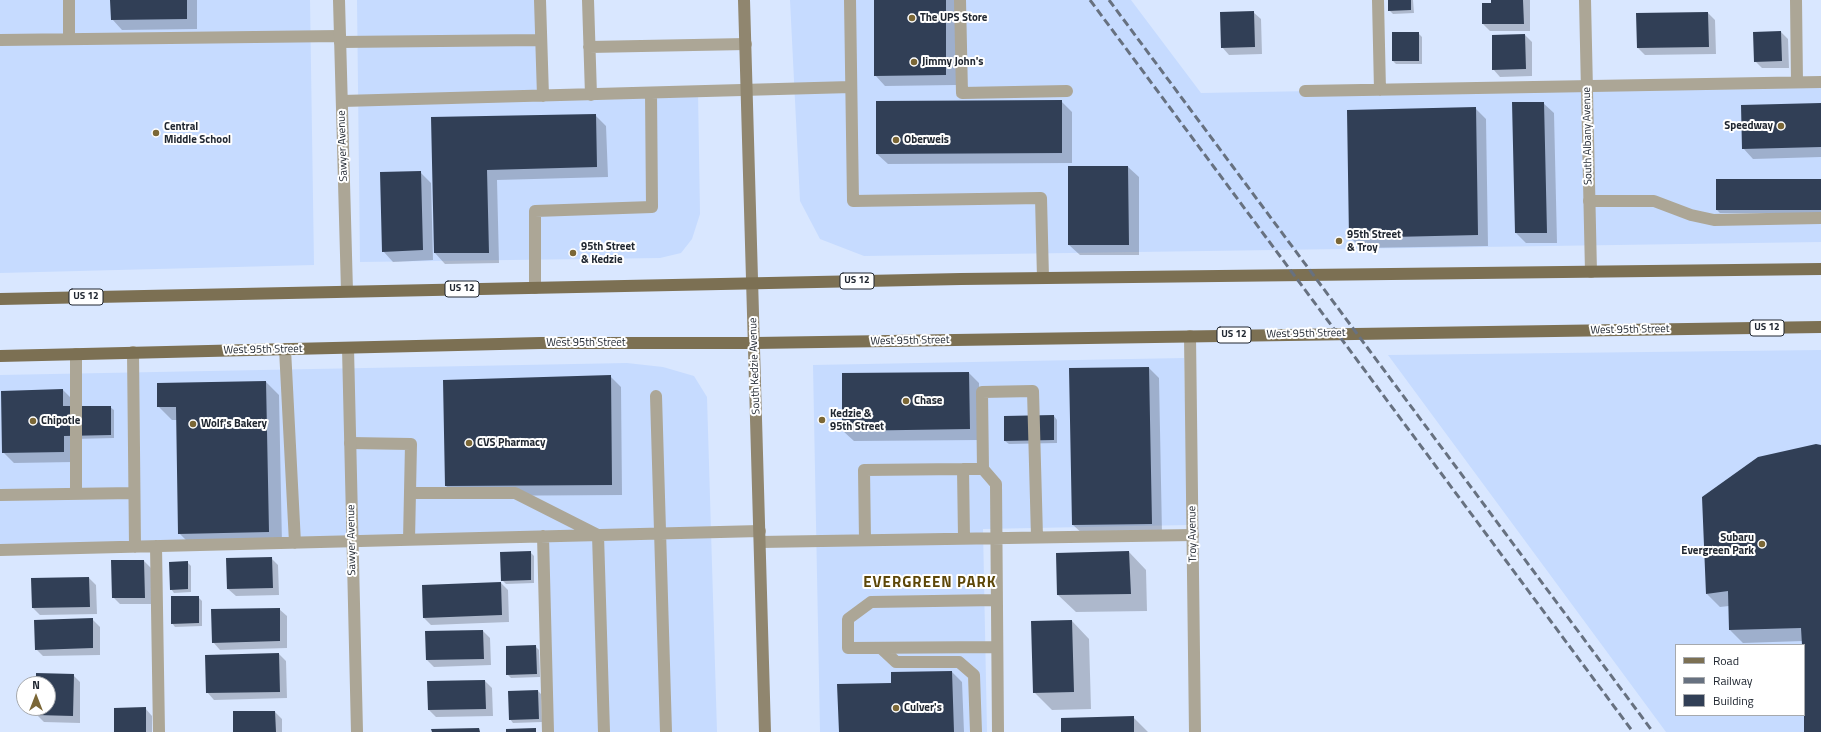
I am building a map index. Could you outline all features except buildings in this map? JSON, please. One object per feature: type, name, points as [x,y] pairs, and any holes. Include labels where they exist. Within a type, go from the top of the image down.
[{"type":"main road","name":"South Kedzie Avenue","points":[[744,0],[748,91],[765,732]]},
{"type":"main road","name":"US 12","points":[[0,299],[1043,278],[1821,269]]},
{"type":"main road","name":"West 95th Street","points":[[0,356],[549,343],[755,343],[1821,327]]},
{"type":"street","points":[[69,0],[69,39]]},
{"type":"street","name":"Sawyer Avenue","points":[[339,0],[347,291]]},
{"type":"street","points":[[540,0],[543,96]]},
{"type":"street","points":[[588,0],[591,95]]},
{"type":"street","points":[[850,0],[853,201],[1041,198],[1043,278]]},
{"type":"street","points":[[960,0],[962,93],[1067,91]]},
{"type":"street","points":[[1378,0],[1380,90]]},
{"type":"street","name":"South Albany Avenue","points":[[1585,0],[1591,272]]},
{"type":"street","points":[[1796,0],[1797,82]]},
{"type":"street","points":[[0,40],[541,40]]},
{"type":"street","points":[[589,47],[746,44]]},
{"type":"street","points":[[1305,91],[1821,82]]},
{"type":"street","points":[[342,101],[851,87]]},
{"type":"street","points":[[535,288],[535,211],[652,208],[651,93]]},
{"type":"street","points":[[1589,201],[1654,201],[1691,215],[1714,220],[1821,218]]},
{"type":"street","name":"Troy Avenue","points":[[1190,336],[1195,732]]},
{"type":"street","name":"Sawyer Avenue","points":[[348,348],[357,732]]},
{"type":"street","points":[[285,349],[295,543]]},
{"type":"street","points":[[133,352],[135,547]]},
{"type":"street","points":[[76,354],[76,494]]},
{"type":"street","points":[[998,732],[996,484],[983,469],[982,392],[1033,391],[1037,537]]},
{"type":"street","points":[[656,396],[666,732]]},
{"type":"street","points":[[350,443],[411,444],[409,540]]},
{"type":"street","points":[[962,469],[964,538]]},
{"type":"street","points":[[865,540],[864,470],[983,469]]},
{"type":"street","points":[[0,494],[134,493]]},
{"type":"street","points":[[410,493],[515,493],[598,535]]},
{"type":"street","points":[[0,550],[295,543],[352,540],[660,534],[865,540],[1193,535]]},
{"type":"street","points":[[598,535],[604,732]]},
{"type":"street","points":[[543,536],[548,732]]},
{"type":"street","points":[[156,546],[159,732]]},
{"type":"street","points":[[996,600],[871,602],[848,619],[848,648],[997,647]]},
{"type":"street","points":[[881,648],[896,662],[960,662],[974,675],[976,732]]},
{"type":"shaded area","name":"Central Middle School","points":[[0,0],[310,0],[314,265],[0,273]]},
{"type":"shaded area","points":[[357,0],[540,0],[543,96],[698,92],[700,214],[692,239],[681,253],[660,258],[360,262]]},
{"type":"shaded area","points":[[790,0],[1131,0],[1201,93],[1821,82],[1821,242],[864,256],[820,239],[800,201]]},
{"type":"shaded area","points":[[1821,350],[1821,732],[1666,732],[1388,355]]},
{"type":"shaded area","points":[[1184,358],[1188,525],[983,529],[987,732],[820,732],[813,365]]},
{"type":"shaded area","points":[[627,363],[663,367],[694,376],[707,397],[717,732],[548,732],[543,537],[0,550],[0,375]]},
{"type":"railway","points":[[1090,0],[1633,732]]},
{"type":"railway","points":[[1109,0],[1653,732]]},
{"type":"place","name":"The UPS Store","points":[[912,18]]},
{"type":"place","name":"Jimmy John's","points":[[914,62]]},
{"type":"place","name":"Speedway","points":[[1781,126]]},
{"type":"place","name":"Central Middle School","points":[[156,133]]},
{"type":"place","name":"Oberweis","points":[[896,140]]},
{"type":"place","name":"95th Street & Troy","points":[[1339,241]]},
{"type":"place","name":"95th Street & Kedzie","points":[[573,253]]},
{"type":"place","name":"Chase","points":[[906,401]]},
{"type":"place","name":"Kedzie & 95th Street","points":[[822,420]]},
{"type":"place","name":"Chipotle","points":[[33,421]]},
{"type":"place","name":"Wolf's Bakery","points":[[193,424]]},
{"type":"place","name":"CVS Pharmacy","points":[[469,443]]},
{"type":"place","name":"Subaru Evergreen Park","points":[[1762,544]]},
{"type":"place","name":"Culver's","points":[[896,708]]},
{"type":"district","name":"EVERGREEN PARK","points":[[930,583]]}]
